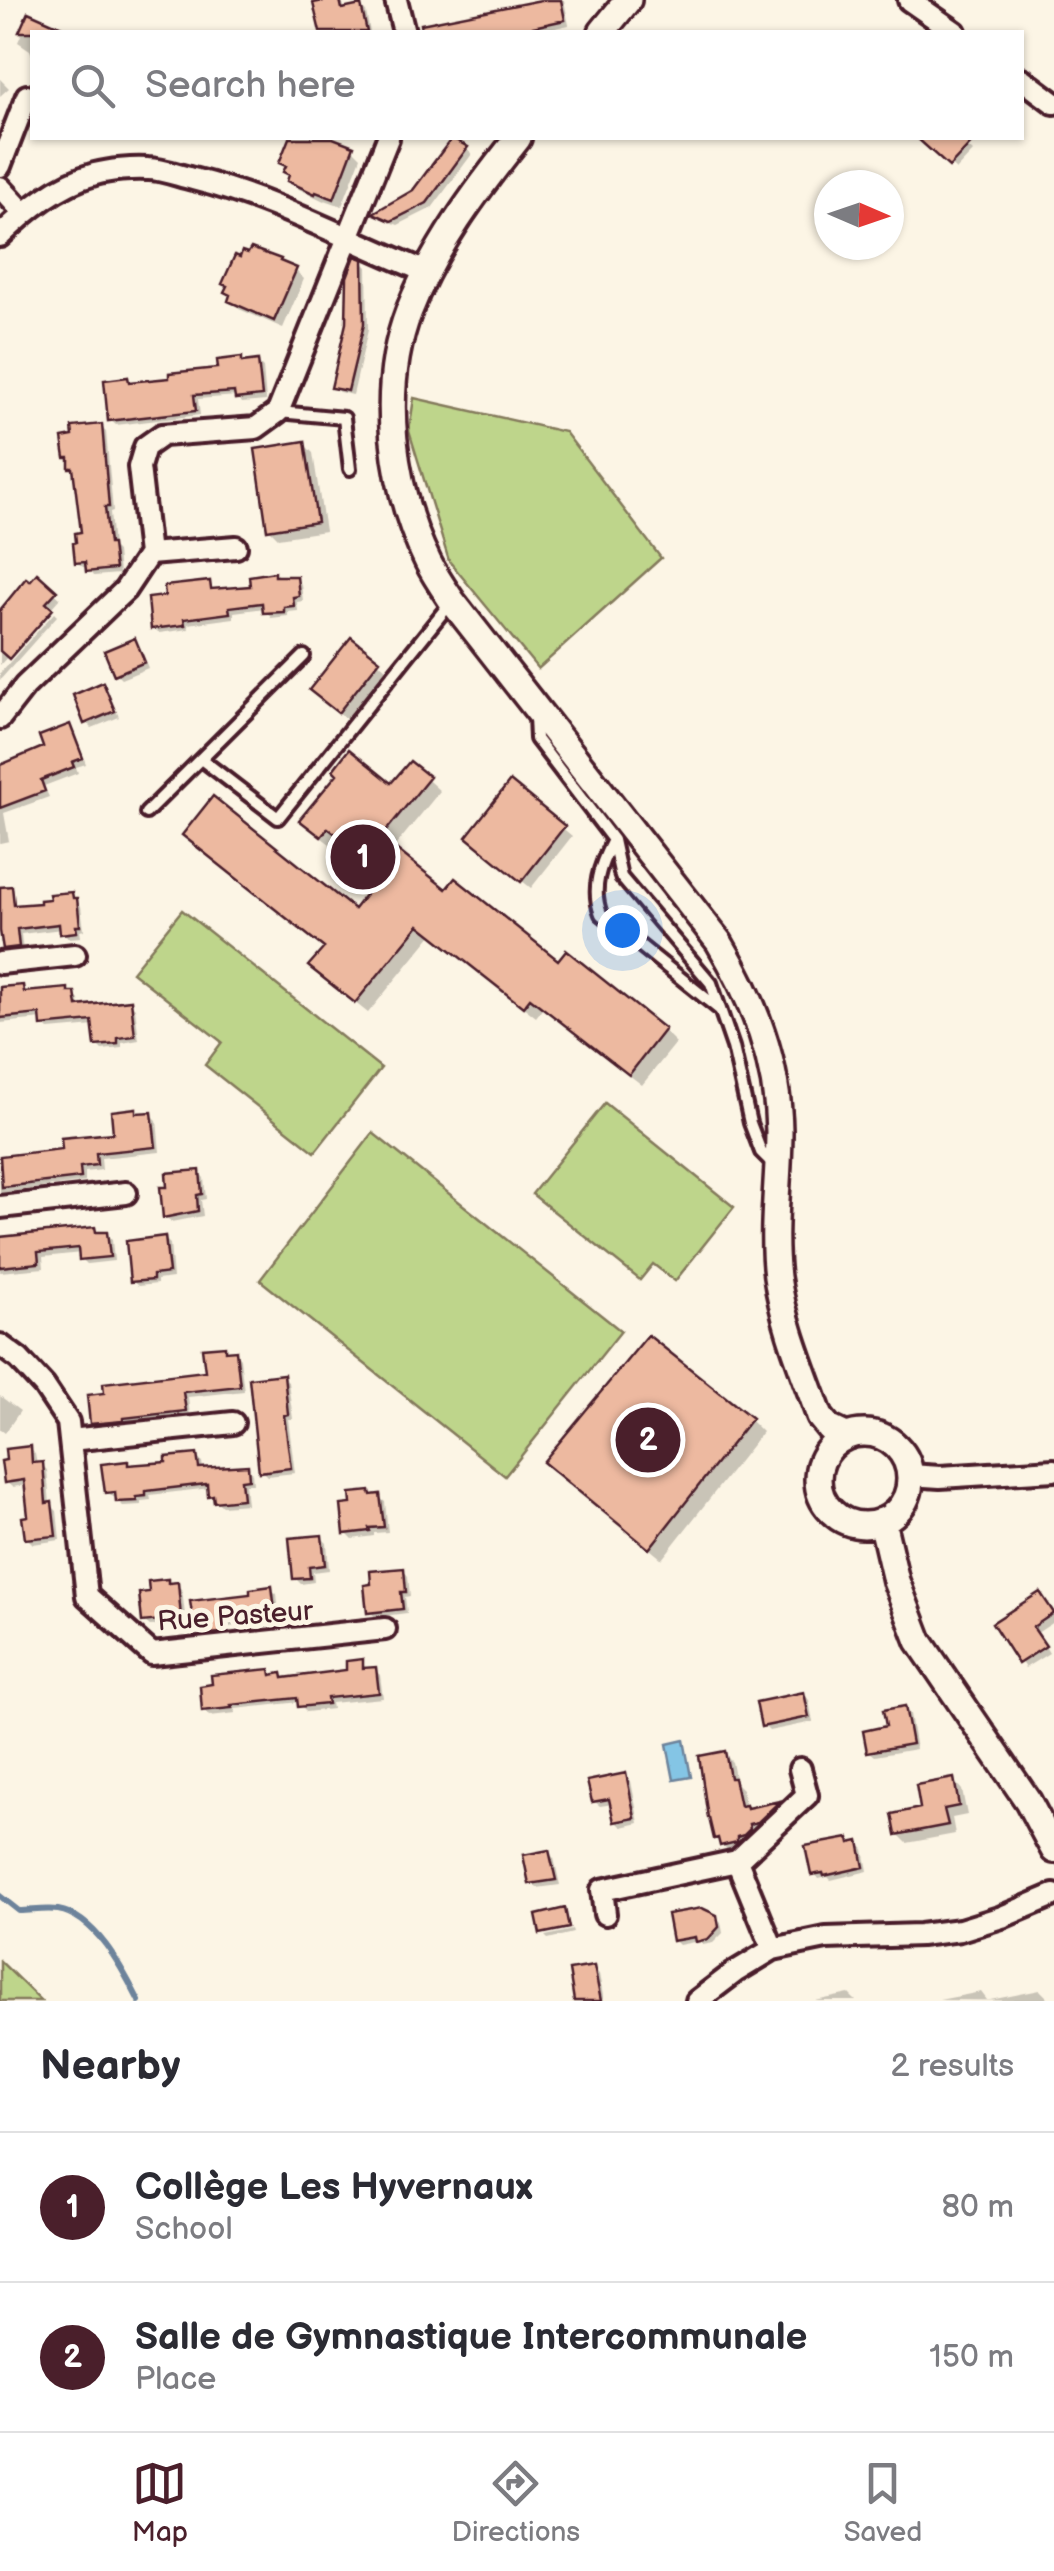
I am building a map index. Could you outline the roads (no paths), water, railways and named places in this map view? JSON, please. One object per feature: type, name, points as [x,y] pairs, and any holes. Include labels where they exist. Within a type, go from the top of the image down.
[{"type":"street","points":[[604,30],[628,0]]},
{"type":"street","points":[[909,0],[952,30]]},
{"type":"street","points":[[401,2],[404,30]]},
{"type":"street","points":[[1024,80],[1054,102]]},
{"type":"street","points":[[0,166],[27,96]]},
{"type":"street","points":[[0,718],[25,686],[124,590],[149,554],[139,467],[145,447],[162,436],[256,428],[278,412],[387,140]]},
{"type":"street","points":[[517,140],[450,230],[408,313],[392,398],[394,454],[415,530],[428,563],[452,602],[535,709],[620,833],[719,942],[741,979],[765,1036],[774,1076],[779,1129],[777,1276],[786,1321],[820,1417],[829,1428],[846,1436]]},
{"type":"street","points":[[0,236],[24,213],[67,185],[97,173],[150,168],[218,185],[427,272]]},
{"type":"street","points":[[0,187],[24,213]]},
{"type":"street","points":[[149,554],[236,547]]},
{"type":"street","points":[[0,962],[75,955]]},
{"type":"street","points":[[0,1207],[126,1194]]},
{"type":"street","name":"Rue Pasteur","points":[[0,1346],[19,1359],[44,1386],[68,1422],[86,1596],[152,1654],[385,1629]]},
{"type":"street","points":[[70,1440],[233,1423]]},
{"type":"street","points":[[860,1433],[874,1434],[898,1448],[910,1474],[904,1502],[894,1513],[870,1525],[856,1524],[832,1513],[824,1503],[817,1474],[826,1452],[835,1443],[860,1433]]},
{"type":"street","points":[[910,1474],[1054,1470]]},
{"type":"street","points":[[882,1521],[896,1581],[918,1641],[1028,1800],[1054,1850]]},
{"type":"street","points":[[604,1914],[602,1890],[737,1861],[807,1795],[800,1769]]},
{"type":"street","points":[[737,1861],[773,1948]]},
{"type":"street","points":[[697,2001],[773,1948],[826,1938],[920,1936],[960,1930],[1054,1895]]},
{"type":"lane","points":[[278,412],[344,418],[350,469]]},
{"type":"lane","points":[[201,759],[278,818],[452,602]]},
{"type":"lane","points":[[146,814],[304,656]]},
{"type":"lane","points":[[620,833],[621,877],[711,984],[733,1047],[758,1146],[777,1168]]},
{"type":"lane","points":[[620,833],[602,860],[596,887],[601,914],[721,1011]]},
{"type":"water","points":[[684,1740],[691,1777],[674,1780],[667,1744]]},
{"type":"waterway","points":[[0,1896],[19,1911],[58,1910],[84,1922],[107,1946],[139,2001]]},
{"type":"place","name":"Collège Les Hyvernaux","points":[[363,857]]},
{"type":"place","name":"Salle de Gymnastique Intercommunale","points":[[648,1440]]}]
